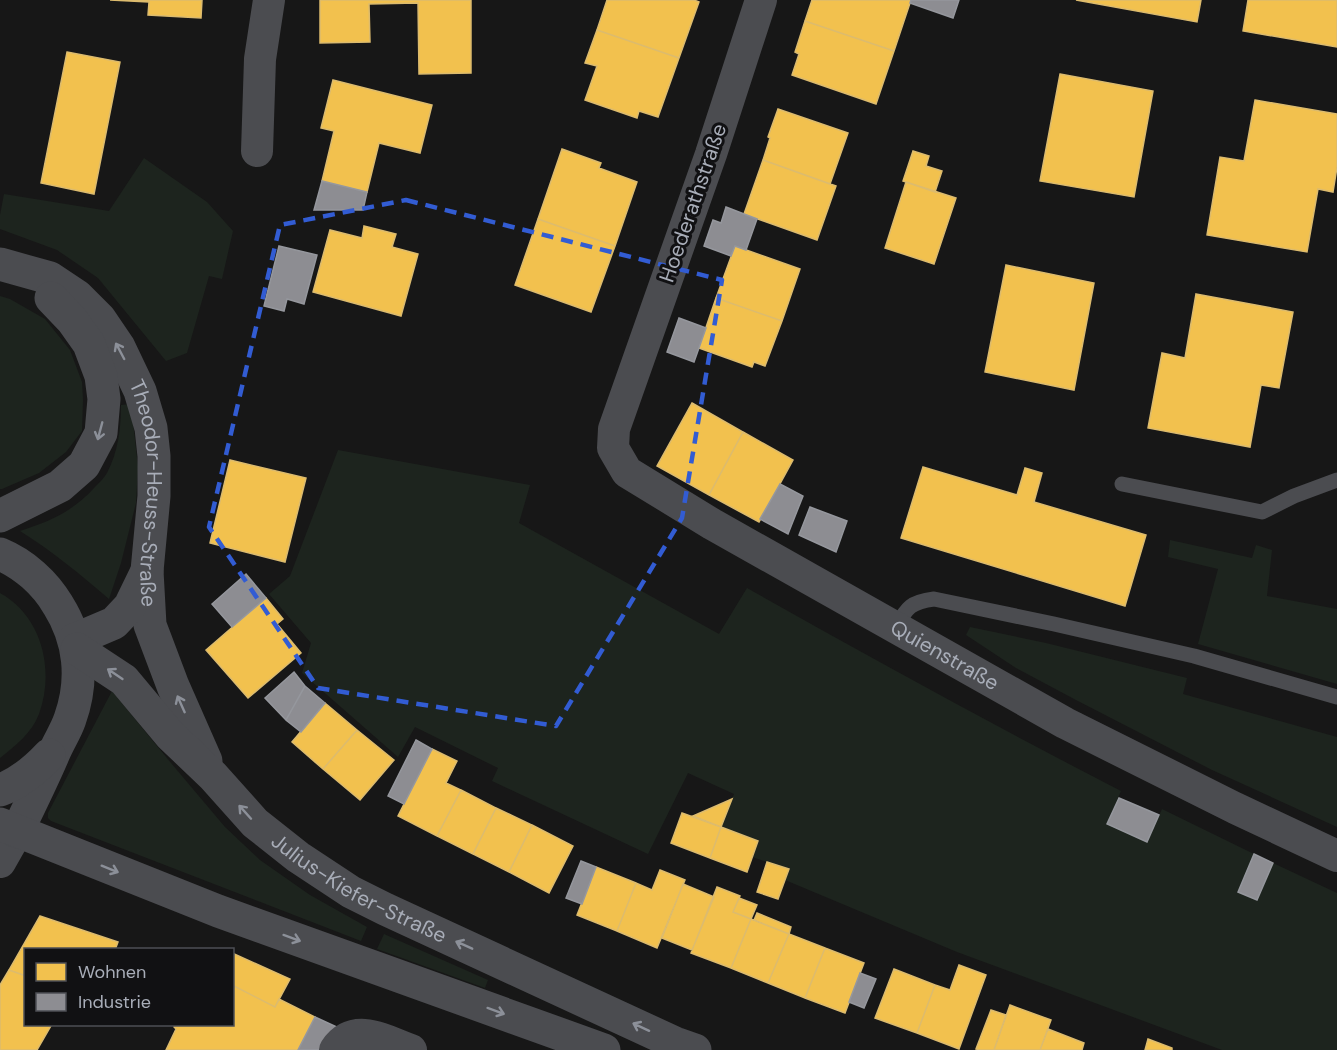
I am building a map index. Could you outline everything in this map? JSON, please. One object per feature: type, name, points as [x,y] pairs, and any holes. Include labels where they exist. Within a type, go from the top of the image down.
[{"type":"street","points":[[257,151],[260,59],[269,0]]},
{"type":"street","name":"Hoederathstraße","points":[[622,404],[711,154],[761,0]]},
{"type":"street","name":"Theodor-Heuss-Straße","points":[[0,516],[60,486],[84,465],[101,432],[104,399],[101,376],[89,344],[72,320],[53,300],[3,265]]},
{"type":"street","name":"Theodor-Heuss-Straße","points":[[3,265],[50,278],[77,296],[100,319],[119,347],[140,392],[151,428],[154,456],[154,496],[147,571],[150,625],[173,686],[213,776]]},
{"type":"street","name":"Quienstraße","points":[[622,404],[614,429],[613,448],[627,472],[712,524],[1065,723],[1337,856]]},
{"type":"street","points":[[0,554],[29,571],[51,593],[67,619],[76,644],[79,673],[77,697],[70,721],[8,828],[0,862]]},
{"type":"street","points":[[76,644],[114,623],[130,606],[147,571]]},
{"type":"street","name":"Julius-Kiefer-Straße","points":[[76,644],[124,680],[171,735],[213,776],[255,823],[298,857],[351,892],[695,1050]]},
{"type":"street","points":[[0,790],[38,767],[59,742]]},
{"type":"street","points":[[8,828],[218,911],[604,1050]]},
{"type":"street","points":[[335,1050],[350,1036],[369,1034],[411,1050]]},
{"type":"lane","points":[[1122,484],[1262,512],[1294,496],[1337,480]]},
{"type":"lane","points":[[896,627],[906,610],[920,601],[934,599],[1194,656],[1337,697]]},
{"type":"highlighted area","points":[[406,200],[722,280],[682,518],[556,726],[318,688],[209,527],[280,225]]},
{"type":"shaded area","points":[[144,158],[207,202],[233,231],[222,279],[209,276],[187,353],[166,361],[98,278],[57,250],[0,229],[4,194],[109,211]]},
{"type":"shaded area","points":[[0,296],[10,299],[45,319],[70,350],[82,382],[83,400],[82,431],[66,452],[39,473],[2,489],[0,489]]},
{"type":"shaded area","points":[[131,404],[138,467],[136,503],[121,563],[109,599],[66,563],[20,531],[69,509],[101,480],[111,465],[116,449],[121,405]]},
{"type":"shaded area","points":[[338,450],[530,485],[519,523],[719,634],[747,588],[1121,791],[1107,824],[1147,842],[1162,809],[1254,854],[1238,892],[1257,900],[1273,863],[1337,893],[1337,1050],[1222,1050],[957,952],[785,880],[767,862],[752,857],[758,841],[721,827],[734,794],[688,773],[648,854],[492,781],[498,768],[415,727],[398,757],[302,673],[311,643],[269,594],[290,576]]},
{"type":"shaded area","points":[[1170,540],[1252,558],[1256,545],[1272,550],[1267,596],[1337,609],[1337,684],[1198,644],[1218,569],[1168,557]]},
{"type":"shaded area","points":[[0,593],[26,615],[35,630],[45,662],[46,680],[44,697],[36,721],[22,739],[0,758]]},
{"type":"shaded area","points":[[970,627],[1046,643],[1187,678],[1183,694],[1337,737],[1337,827],[1212,770],[1016,668],[966,635]]},
{"type":"shaded area","points":[[112,691],[225,827],[260,860],[310,895],[367,927],[361,941],[48,818],[48,813]]},
{"type":"shaded area","points":[[384,934],[488,980],[485,988],[377,949]]},
{"type":"building: Wohnen","points":[[110,0],[202,0],[201,18],[148,15],[149,2]]},
{"type":"building: Wohnen","points":[[320,0],[471,0],[471,73],[419,74],[418,3],[369,4],[370,42],[320,43]]},
{"type":"building: Wohnen","points":[[607,0],[694,0],[699,2],[679,58],[597,30]]},
{"type":"building: Wohnen","points":[[812,0],[911,0],[894,51],[805,21]]},
{"type":"building: Wohnen","points":[[1076,0],[1201,0],[1197,22]]},
{"type":"building: Wohnen","points":[[1248,0],[1337,0],[1337,47],[1243,31]]},
{"type":"building: Wohnen","points":[[805,21],[894,51],[876,104],[792,75],[799,54],[795,52]]},
{"type":"building: Wohnen","points":[[597,30],[679,58],[658,117],[639,111],[637,118],[585,100],[597,66],[585,63]]},
{"type":"building: Wohnen","points":[[67,52],[120,62],[94,194],[41,183]]},
{"type":"building: Wohnen","points":[[1060,74],[1153,91],[1134,197],[1040,181]]},
{"type":"building: Wohnen","points":[[333,80],[432,105],[420,153],[379,143],[367,192],[322,181],[334,131],[321,128]]},
{"type":"building: Wohnen","points":[[1255,100],[1337,114],[1337,167],[1333,192],[1318,189],[1307,252],[1207,235],[1220,157],[1244,161]]},
{"type":"building: Wohnen","points":[[778,109],[848,133],[830,184],[763,160]]},
{"type":"building: Wohnen","points":[[562,149],[601,163],[599,168],[637,182],[615,246],[538,219]]},
{"type":"building: Wohnen","points":[[913,151],[929,156],[926,166],[942,171],[935,192],[903,181]]},
{"type":"building: Wohnen","points":[[763,160],[836,186],[817,240],[744,214]]},
{"type":"building: Wohnen","points":[[906,182],[956,198],[934,264],[885,248]]},
{"type":"building: Wohnen","points":[[538,219],[615,246],[591,312],[515,285]]},
{"type":"building: Wohnen","points":[[364,226],[396,234],[392,247],[418,254],[401,316],[313,292],[330,230],[362,238]]},
{"type":"building: Wohnen","points":[[735,246],[800,269],[782,321],[716,298]]},
{"type":"building: Wohnen","points":[[1006,265],[1094,283],[1074,390],[985,372]]},
{"type":"building: Wohnen","points":[[1196,294],[1293,312],[1279,388],[1261,385],[1250,447],[1148,428],[1162,353],[1185,358]]},
{"type":"building: Wohnen","points":[[716,298],[782,321],[765,366],[754,362],[752,367],[699,348]]},
{"type":"building: Wohnen","points":[[692,403],[743,432],[709,495],[657,466]]},
{"type":"building: Wohnen","points":[[743,432],[793,460],[759,522],[709,495]]},
{"type":"building: Wohnen","points":[[230,460],[306,478],[285,562],[210,543]]},
{"type":"building: Wohnen","points":[[923,467],[1017,495],[1025,468],[1042,473],[1034,502],[1146,535],[1125,606],[901,538]]},
{"type":"building: Wohnen","points":[[266,598],[283,619],[277,624],[301,653],[248,698],[206,650]]},
{"type":"building: Wohnen","points":[[325,703],[357,730],[323,769],[292,742]]},
{"type":"building: Wohnen","points":[[357,730],[394,760],[360,800],[323,769]]},
{"type":"building: Wohnen","points":[[432,749],[457,761],[446,783],[461,790],[437,836],[398,816]]},
{"type":"building: Wohnen","points":[[461,790],[496,808],[473,854],[437,836]]},
{"type":"building: Wohnen","points":[[732,799],[721,827],[693,816]]},
{"type":"building: Wohnen","points":[[496,808],[532,825],[509,872],[473,854]]},
{"type":"building: Wohnen","points":[[682,813],[721,827],[710,858],[671,843]]},
{"type":"building: Wohnen","points":[[532,825],[573,846],[549,893],[509,872]]},
{"type":"building: Wohnen","points":[[721,827],[758,841],[747,872],[710,858]]},
{"type":"building: Wohnen","points":[[767,862],[789,869],[778,899],[757,892]]},
{"type":"building: Wohnen","points":[[596,867],[636,883],[617,931],[577,915]]},
{"type":"building: Wohnen","points":[[660,870],[685,880],[657,948],[617,931],[636,883],[652,890]]},
{"type":"building: Wohnen","points":[[683,884],[714,897],[692,950],[662,938]]},
{"type":"building: Wohnen","points":[[717,887],[740,896],[733,912],[751,919],[731,968],[691,953]]},
{"type":"building: Wohnen","points":[[739,898],[757,905],[751,919],[733,912]]},
{"type":"building: Wohnen","points":[[757,913],[791,927],[789,934],[754,920]]},
{"type":"building: Wohnen","points":[[40,916],[118,942],[116,948],[24,948],[24,975],[9,970]]},
{"type":"building: Wohnen","points":[[751,919],[789,934],[768,983],[731,968]]},
{"type":"building: Wohnen","points":[[789,934],[825,948],[805,998],[768,983]]},
{"type":"building: Wohnen","points":[[825,948],[864,963],[845,1013],[805,998]]},
{"type":"building: Wohnen","points":[[234,954],[290,979],[275,1007],[234,986]]},
{"type":"building: Wohnen","points":[[959,965],[986,975],[959,1049],[917,1033],[935,985],[950,990]]},
{"type":"building: Wohnen","points":[[894,969],[935,985],[917,1033],[875,1018]]},
{"type":"building: Wohnen","points":[[9,970],[24,975],[24,1026],[51,1026],[37,1050],[0,1050],[0,985]]},
{"type":"building: Wohnen","points":[[234,986],[275,1007],[279,999],[315,1017],[298,1050],[166,1050],[176,1029],[174,1027],[234,1026]]},
{"type":"building: Wohnen","points":[[1010,1005],[1051,1020],[1040,1050],[994,1050]]},
{"type":"building: Wohnen","points":[[991,1010],[1006,1015],[994,1050],[976,1049]]},
{"type":"building: Wohnen","points":[[1048,1029],[1084,1043],[1082,1050],[1040,1050]]},
{"type":"building: Wohnen","points":[[1148,1039],[1172,1048],[1172,1050],[1145,1050]]},
{"type":"building: Industrie","points":[[911,0],[959,0],[953,18],[910,3]]},
{"type":"building: Industrie","points":[[322,181],[367,192],[363,210],[314,210]]},
{"type":"building: Industrie","points":[[726,207],[757,219],[746,250],[735,246],[731,256],[704,246],[713,220],[721,223]]},
{"type":"building: Industrie","points":[[279,246],[317,255],[304,304],[287,299],[284,311],[264,306]]},
{"type":"building: Industrie","points":[[679,318],[706,328],[694,362],[667,352]]},
{"type":"building: Industrie","points":[[780,484],[803,496],[788,534],[760,519]]},
{"type":"building: Industrie","points":[[810,507],[847,521],[836,552],[799,535]]},
{"type":"building: Industrie","points":[[246,574],[266,598],[232,627],[212,604]]},
{"type":"building: Industrie","points":[[294,672],[305,686],[286,720],[265,698]]},
{"type":"building: Industrie","points":[[305,686],[325,703],[301,732],[286,720]]},
{"type":"building: Industrie","points":[[416,740],[432,749],[404,804],[388,796]]},
{"type":"building: Industrie","points":[[1119,798],[1159,815],[1147,842],[1107,824]]},
{"type":"building: Industrie","points":[[1254,854],[1273,863],[1257,900],[1238,892]]},
{"type":"building: Industrie","points":[[581,861],[596,867],[582,904],[566,898]]},
{"type":"building: Industrie","points":[[860,973],[876,979],[864,1008],[849,1002]]},
{"type":"building: Industrie","points":[[315,1017],[339,1028],[322,1050],[298,1050]]}]
